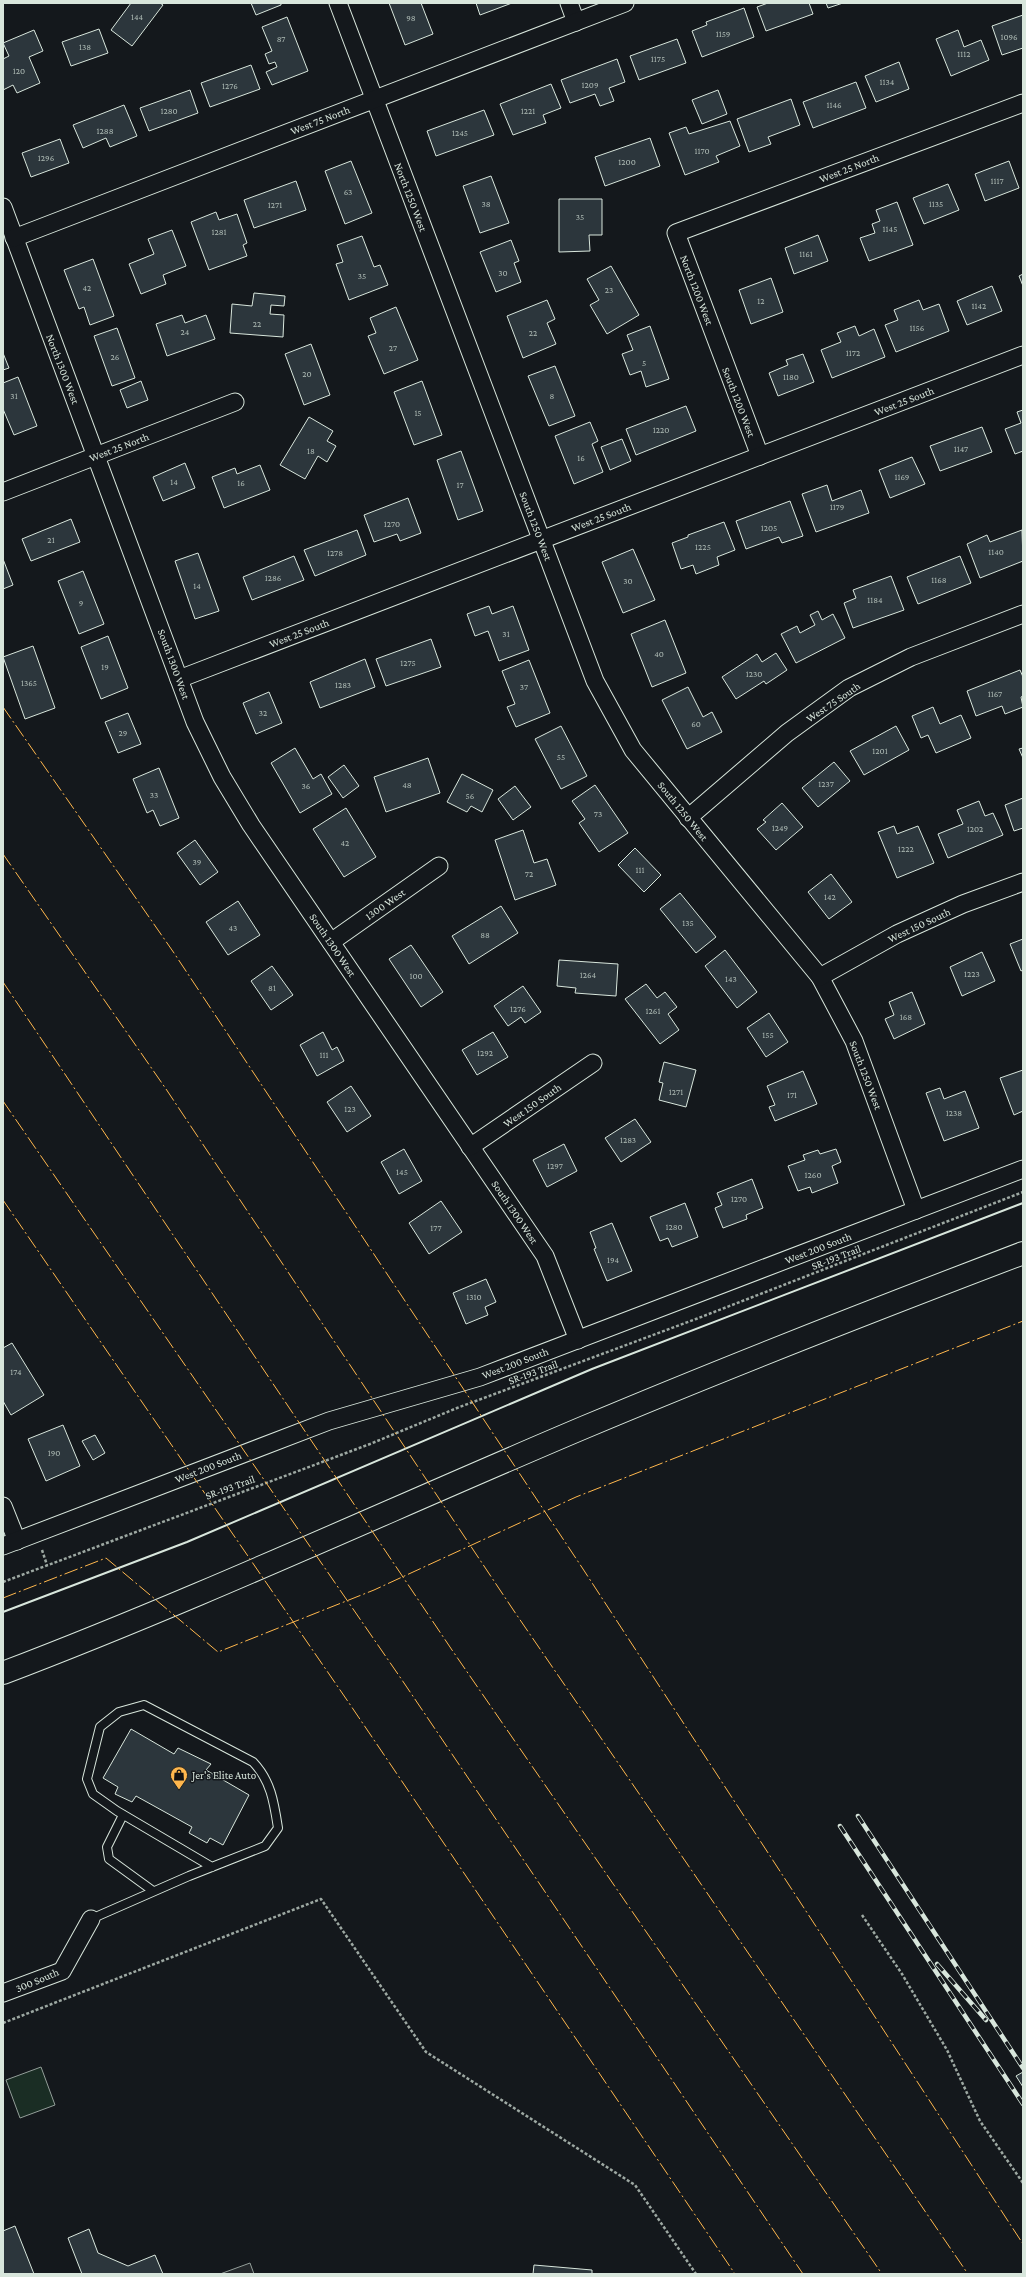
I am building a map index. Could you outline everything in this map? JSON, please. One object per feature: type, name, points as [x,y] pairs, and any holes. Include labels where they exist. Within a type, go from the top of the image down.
[{"type":"main road","points":[[3,1674],[195,1595],[608,1418],[828,1328],[1023,1253]]},
{"type":"street","name":"North 1250 West","points":[[338,3],[485,391]]},
{"type":"street","points":[[569,3],[576,22]]},
{"type":"street","name":"West 75 North","points":[[14,238],[625,3]]},
{"type":"street","name":"West 25 North","points":[[676,233],[1023,103]]},
{"type":"street","name":"North 1300 West","points":[[3,207],[124,530]]},
{"type":"street","name":"North 1200 West","points":[[676,233],[719,347]]},
{"type":"street","name":"South 1200 West","points":[[719,347],[760,456]]},
{"type":"street","name":"West 25 South","points":[[179,679],[1023,355]]},
{"type":"street","name":"South 1250 West","points":[[485,391],[595,681],[633,750],[688,818],[783,930],[820,977],[854,1041],[916,1210]]},
{"type":"street","name":"West 25 North","points":[[3,492],[235,402]]},
{"type":"street","name":"South 1300 West","points":[[124,530],[195,722],[222,777],[252,825],[545,1256],[578,1340]]},
{"type":"street","name":"West 75 South","points":[[688,818],[787,733],[849,688],[911,657],[1023,614]]},
{"type":"street","name":"1300 West","points":[[331,942],[439,866]]},
{"type":"street","name":"West 150 South","points":[[820,977],[896,934],[963,904],[1023,882]]},
{"type":"street","name":"West 150 South","points":[[470,1147],[593,1063]]},
{"type":"street","name":"West 200 South","points":[[10,1544],[329,1421],[480,1377],[1023,1169]]},
{"type":"street","points":[[3,1506],[10,1544]]},
{"type":"street","name":"300 South","points":[[3,1994],[62,1971],[91,1919]]},
{"type":"lane","points":[[91,1919],[153,1891],[265,1846],[278,1828],[273,1794],[263,1772],[252,1762],[144,1705],[119,1712],[100,1727],[87,1779],[93,1794],[123,1814],[212,1867]]},
{"type":"lane","points":[[123,1814],[107,1847],[109,1859],[153,1891]]},
{"type":"path","name":"SR-193 Trail","points":[[3,1582],[370,1444],[457,1408],[696,1319],[1023,1192]]},
{"type":"path","points":[[41,1548],[47,1565]]},
{"type":"path","points":[[3,2023],[321,1899],[426,2052],[635,2185],[696,2274]]},
{"type":"path","points":[[862,1915],[902,1974],[947,2050],[980,2121],[1023,2183]]},
{"type":"green space","points":[[41,2067],[55,2105],[20,2118],[6,2080]]},
{"type":"shaded area","points":[[250,2263],[254,2274],[220,2274]]},
{"type":"building","points":[[131,3],[160,3],[163,5],[132,46],[111,30]]},
{"type":"building","points":[[251,3],[281,3],[281,5],[256,15]]},
{"type":"building","points":[[389,3],[421,3],[433,34],[405,45]]},
{"type":"building","points":[[476,3],[512,3],[480,15]]},
{"type":"building","points":[[768,3],[809,3],[813,14],[766,31],[757,7]]},
{"type":"building","points":[[826,3],[843,3],[828,8]]},
{"type":"building","points":[[744,8],[754,37],[702,57],[692,31],[707,25],[706,22]]},
{"type":"building","points":[[1023,15],[1023,48],[1002,55],[992,26]]},
{"type":"building","points":[[287,17],[308,71],[272,85],[266,72],[277,67],[275,62],[269,64],[265,54],[272,51],[262,27]]},
{"type":"building","points":[[99,29],[108,53],[71,66],[62,42]]},
{"type":"building","points":[[34,30],[43,51],[29,57],[40,83],[17,93],[13,85],[3,90],[3,59],[9,56],[3,43]]},
{"type":"building","points":[[958,30],[964,47],[981,40],[989,60],[951,76],[936,39]]},
{"type":"building","points":[[677,39],[686,63],[639,80],[630,56]]},
{"type":"building","points":[[617,59],[625,82],[609,88],[614,101],[600,106],[595,94],[570,103],[561,80]]},
{"type":"building","points":[[899,62],[909,89],[876,102],[865,76]]},
{"type":"building","points":[[251,65],[260,89],[210,107],[201,83]]},
{"type":"building","points":[[856,82],[866,108],[813,128],[803,102]]},
{"type":"building","points":[[551,84],[561,108],[543,115],[546,123],[513,135],[500,104]]},
{"type":"building","points":[[190,90],[198,113],[149,131],[140,108]]},
{"type":"building","points":[[718,90],[727,114],[702,124],[692,100]]},
{"type":"building","points":[[791,99],[800,125],[768,137],[771,144],[749,152],[737,119]]},
{"type":"building","points":[[124,105],[137,136],[110,147],[106,138],[83,148],[73,125]]},
{"type":"building","points":[[484,110],[494,135],[436,156],[427,131]]},
{"type":"building","points":[[730,121],[740,146],[716,156],[719,162],[685,175],[669,133],[686,127],[689,134]]},
{"type":"building","points":[[650,138],[660,166],[605,186],[595,157]]},
{"type":"building","points":[[60,139],[69,163],[31,177],[22,153]]},
{"type":"building","points":[[351,161],[372,213],[345,224],[325,171]]},
{"type":"building","points":[[1009,161],[1019,188],[985,201],[975,174]]},
{"type":"building","points":[[491,176],[509,223],[480,233],[463,186]]},
{"type":"building","points":[[296,181],[306,210],[254,228],[244,200]]},
{"type":"building","points":[[948,184],[959,210],[924,224],[913,198]]},
{"type":"building","points":[[559,199],[602,199],[602,235],[589,235],[590,251],[559,252]]},
{"type":"building","points":[[897,202],[913,245],[869,261],[860,238],[875,233],[872,224],[880,221],[876,210]]},
{"type":"building","points":[[216,212],[219,220],[237,214],[247,243],[243,245],[247,256],[209,270],[191,222]]},
{"type":"building","points":[[172,230],[186,266],[163,275],[166,284],[141,294],[129,264],[154,254],[148,239]]},
{"type":"building","points":[[818,235],[828,261],[794,274],[785,248]]},
{"type":"building","points":[[362,236],[374,267],[380,265],[388,285],[349,300],[336,264],[343,262],[337,245]]},
{"type":"building","points":[[511,240],[519,261],[514,263],[521,282],[496,292],[480,252]]},
{"type":"building","points":[[93,259],[114,316],[90,325],[84,307],[79,309],[64,270]]},
{"type":"building","points":[[611,266],[639,315],[607,334],[590,305],[599,300],[587,279]]},
{"type":"building","points":[[1023,274],[1023,286],[1019,276]]},
{"type":"building","points":[[771,278],[783,312],[751,324],[739,290]]},
{"type":"building","points":[[992,286],[1002,311],[967,325],[957,301]]},
{"type":"building","points":[[254,293],[285,296],[284,306],[271,305],[270,314],[284,315],[283,337],[230,333],[232,304],[252,306]]},
{"type":"building","points":[[547,300],[555,319],[547,323],[556,344],[523,358],[507,316]]},
{"type":"building","points":[[919,300],[923,310],[939,304],[949,331],[896,352],[885,325],[898,320],[894,310]]},
{"type":"building","points":[[396,307],[418,360],[384,374],[368,336],[376,333],[370,318]]},
{"type":"building","points":[[182,315],[185,323],[206,315],[215,339],[167,356],[156,324]]},
{"type":"building","points":[[650,326],[669,379],[646,387],[641,371],[630,375],[622,354],[633,350],[627,335]]},
{"type":"building","points":[[855,326],[859,336],[874,329],[885,357],[832,378],[821,350],[841,342],[837,333]]},
{"type":"building","points":[[117,328],[135,378],[112,386],[94,336]]},
{"type":"building","points":[[311,344],[330,395],[304,405],[285,354]]},
{"type":"building","points":[[3,353],[9,368],[3,370]]},
{"type":"building","points":[[803,354],[814,382],[778,396],[769,373],[788,365],[786,360]]},
{"type":"building","points":[[555,366],[575,416],[549,426],[528,376]]},
{"type":"building","points":[[18,377],[37,426],[14,435],[3,409],[3,383]]},
{"type":"building","points":[[141,381],[148,400],[127,408],[120,390]]},
{"type":"building","points":[[422,381],[442,435],[414,445],[394,392]]},
{"type":"building","points":[[686,406],[696,431],[636,455],[626,429]]},
{"type":"building","points":[[1023,410],[1023,451],[1015,454],[1005,429],[1021,423],[1017,412]]},
{"type":"building","points":[[309,417],[333,431],[327,441],[336,446],[327,462],[318,456],[305,479],[280,465]]},
{"type":"building","points":[[590,422],[598,441],[592,444],[603,472],[574,484],[555,436]]},
{"type":"building","points":[[982,427],[992,452],[940,471],[930,446]]},
{"type":"building","points":[[622,439],[631,461],[610,470],[601,447]]},
{"type":"building","points":[[461,451],[483,511],[458,520],[437,460]]},
{"type":"building","points":[[912,457],[925,484],[890,498],[879,470]]},
{"type":"building","points":[[185,463],[195,488],[163,501],[153,477]]},
{"type":"building","points":[[260,465],[270,490],[224,508],[212,477],[235,468],[237,474]]},
{"type":"building","points":[[827,485],[832,501],[861,490],[869,513],[816,532],[802,494]]},
{"type":"building","points":[[408,498],[421,533],[400,541],[397,534],[374,542],[364,515]]},
{"type":"building","points":[[790,501],[803,536],[782,543],[779,537],[746,549],[736,521]]},
{"type":"building","points":[[71,519],[80,542],[31,561],[22,539]]},
{"type":"building","points":[[724,522],[735,550],[717,557],[719,565],[696,574],[693,565],[681,569],[672,543],[688,537],[688,535]]},
{"type":"building","points":[[357,530],[366,555],[315,576],[304,550]]},
{"type":"building","points":[[1022,530],[1023,561],[980,578],[967,544],[987,535],[990,542]]},
{"type":"building","points":[[633,549],[655,600],[623,613],[602,562]]},
{"type":"building","points":[[198,553],[219,611],[195,619],[175,561]]},
{"type":"building","points":[[294,556],[304,580],[252,600],[243,577]]},
{"type":"building","points":[[960,556],[971,583],[918,604],[907,577]]},
{"type":"building","points":[[3,559],[13,585],[3,589]]},
{"type":"building","points":[[83,571],[104,624],[79,634],[58,581]]},
{"type":"building","points":[[891,576],[904,610],[853,628],[844,603],[856,598],[853,590]]},
{"type":"building","points":[[489,606],[492,614],[513,606],[529,650],[499,661],[488,631],[475,636],[467,614]]},
{"type":"building","points":[[818,611],[822,620],[833,614],[845,638],[796,663],[781,634],[797,626],[800,633],[815,625],[810,615]]},
{"type":"building","points":[[665,620],[686,673],[652,687],[631,634]]},
{"type":"building","points":[[108,636],[128,688],[101,699],[81,647]]},
{"type":"building","points":[[431,639],[441,667],[386,686],[376,659]]},
{"type":"building","points":[[33,646],[55,708],[25,719],[3,657]]},
{"type":"building","points":[[776,653],[787,670],[766,684],[764,681],[736,699],[722,677],[757,654],[762,662]]},
{"type":"building","points":[[365,659],[375,687],[320,708],[310,682]]},
{"type":"building","points":[[529,660],[550,713],[516,727],[507,707],[515,704],[502,671]]},
{"type":"building","points":[[1020,670],[1023,677],[1023,696],[1021,697],[1023,707],[1005,714],[1002,706],[976,716],[967,691]]},
{"type":"building","points":[[688,687],[703,717],[712,712],[722,732],[687,749],[662,700]]},
{"type":"building","points":[[269,692],[282,723],[256,734],[243,703]]},
{"type":"building","points":[[933,707],[940,724],[961,715],[971,738],[936,753],[928,735],[921,738],[912,716]]},
{"type":"building","points":[[128,713],[141,744],[118,753],[105,722]]},
{"type":"building","points":[[561,726],[587,776],[561,789],[535,739]]},
{"type":"building","points":[[896,726],[909,750],[864,775],[850,751]]},
{"type":"building","points":[[295,748],[313,779],[321,774],[332,794],[300,813],[271,763]]},
{"type":"building","points":[[1023,748],[1023,758],[1019,749]]},
{"type":"building","points":[[428,758],[440,793],[386,812],[374,777]]},
{"type":"building","points":[[834,762],[850,781],[818,807],[802,788]]},
{"type":"building","points":[[344,765],[359,786],[343,798],[328,777]]},
{"type":"building","points":[[159,768],[179,818],[160,826],[153,810],[147,813],[133,779]]},
{"type":"building","points":[[462,774],[493,790],[482,812],[471,806],[467,812],[447,802]]},
{"type":"building","points":[[595,785],[628,833],[599,852],[579,823],[585,819],[572,801]]},
{"type":"building","points":[[515,786],[531,807],[513,820],[498,799]]},
{"type":"building","points":[[1023,798],[1023,828],[1014,831],[1005,805]]},
{"type":"building","points":[[979,801],[985,816],[993,813],[1003,835],[948,858],[938,834],[963,824],[957,810]]},
{"type":"building","points":[[782,803],[803,827],[776,850],[757,829],[766,822],[763,820]]},
{"type":"building","points":[[346,808],[376,857],[344,877],[313,829]]},
{"type":"building","points":[[894,826],[897,834],[918,826],[934,863],[897,878],[878,832]]},
{"type":"building","points":[[523,830],[534,863],[547,859],[556,885],[515,900],[495,840]]},
{"type":"building","points":[[195,840],[218,872],[200,885],[177,853]]},
{"type":"building","points":[[635,848],[661,875],[644,892],[618,865]]},
{"type":"building","points":[[831,874],[852,902],[829,919],[808,892]]},
{"type":"building","points":[[680,893],[716,937],[696,953],[660,909]]},
{"type":"building","points":[[238,901],[260,935],[228,955],[206,922]]},
{"type":"building","points":[[501,906],[518,933],[469,964],[452,936]]},
{"type":"building","points":[[1023,939],[1023,970],[1021,971],[1010,944]]},
{"type":"building","points":[[411,945],[443,992],[421,1007],[389,959]]},
{"type":"building","points":[[725,950],[757,992],[737,1008],[705,966]]},
{"type":"building","points":[[982,952],[995,981],[962,996],[950,967]]},
{"type":"building","points":[[559,960],[618,964],[616,996],[575,993],[576,988],[557,986]]},
{"type":"building","points":[[272,966],[293,995],[271,1010],[251,981]]},
{"type":"building","points":[[646,984],[657,998],[665,992],[677,1007],[668,1014],[679,1030],[660,1044],[625,999]]},
{"type":"building","points":[[523,986],[541,1012],[525,1023],[521,1017],[508,1026],[494,1006]]},
{"type":"building","points":[[912,992],[925,1024],[894,1039],[885,1019],[894,1015],[889,1002]]},
{"type":"building","points":[[769,1013],[788,1042],[766,1057],[747,1028]]},
{"type":"building","points":[[323,1032],[332,1050],[337,1047],[344,1061],[317,1076],[300,1045]]},
{"type":"building","points":[[493,1032],[508,1057],[477,1075],[462,1050]]},
{"type":"building","points":[[664,1062],[696,1070],[686,1107],[659,1100],[663,1083],[659,1082]]},
{"type":"building","points":[[1023,1070],[1023,1111],[1014,1115],[1000,1078]]},
{"type":"building","points":[[803,1071],[817,1104],[775,1121],[769,1107],[775,1105],[767,1086]]},
{"type":"building","points":[[351,1086],[371,1116],[347,1132],[327,1102]]},
{"type":"building","points":[[940,1088],[944,1099],[965,1091],[979,1128],[944,1141],[926,1093]]},
{"type":"building","points":[[635,1119],[651,1142],[621,1162],[605,1138]]},
{"type":"building","points":[[564,1144],[577,1171],[547,1187],[533,1160]]},
{"type":"building","points":[[404,1149],[422,1181],[399,1194],[381,1162]]},
{"type":"building","points":[[836,1149],[841,1162],[832,1166],[838,1183],[812,1193],[810,1187],[798,1191],[788,1166],[805,1160],[803,1155],[818,1150],[820,1154]]},
{"type":"building","points":[[752,1179],[763,1208],[746,1215],[747,1219],[723,1228],[715,1208],[722,1205],[717,1193]]},
{"type":"building","points":[[441,1201],[462,1232],[429,1254],[409,1223]]},
{"type":"building","points":[[685,1203],[698,1237],[672,1247],[668,1238],[660,1241],[650,1217]]},
{"type":"building","points":[[612,1223],[632,1271],[607,1281],[594,1249],[596,1248],[590,1232]]},
{"type":"building","points":[[486,1279],[496,1302],[485,1307],[488,1315],[466,1324],[453,1293]]},
{"type":"building","points":[[12,1343],[44,1395],[11,1415],[3,1401],[3,1348]]},
{"type":"building","points":[[63,1425],[80,1466],[46,1481],[28,1439]]},
{"type":"building","points":[[95,1435],[105,1453],[93,1460],[82,1441]]},
{"type":"building","name":"Jer's Elite Auto","points":[[131,1729],[174,1754],[178,1748],[211,1764],[206,1770],[249,1795],[223,1845],[210,1838],[207,1843],[189,1833],[192,1827],[136,1796],[132,1802],[115,1794],[118,1787],[103,1778]]},
{"type":"building","points":[[1023,2072],[1023,2087],[1016,2076]]},
{"type":"building","points":[[15,2226],[34,2274],[3,2274],[3,2231]]},
{"type":"building","points":[[89,2229],[98,2253],[128,2266],[155,2255],[163,2274],[82,2274],[68,2238]]},
{"type":"building","points":[[534,2265],[592,2270],[592,2274],[533,2274]]},
{"type":"railway","points":[[858,1816],[1023,2068]]},
{"type":"railway","points":[[840,1826],[1023,2104]]},
{"type":"railway","points":[[937,1964],[986,2020]]},
{"type":"wall","points":[[3,1612],[187,1542],[592,1369],[1023,1203]]},
{"type":"power","points":[[3,707],[174,953],[583,1569],[1023,2244]]},
{"type":"power","points":[[3,854],[166,1089],[514,1611],[968,2274]]},
{"type":"power","points":[[3,982],[452,1650],[882,2274]]},
{"type":"power","points":[[3,1101],[402,1680],[803,2274]]},
{"type":"power","points":[[3,1200],[349,1703],[735,2274]]},
{"type":"power","points":[[3,1598],[106,1558],[218,1652],[374,1590],[576,1497],[1023,1321]]},
{"type":"place","name":"Jer's Elite Auto","points":[[179,1790]]}]
